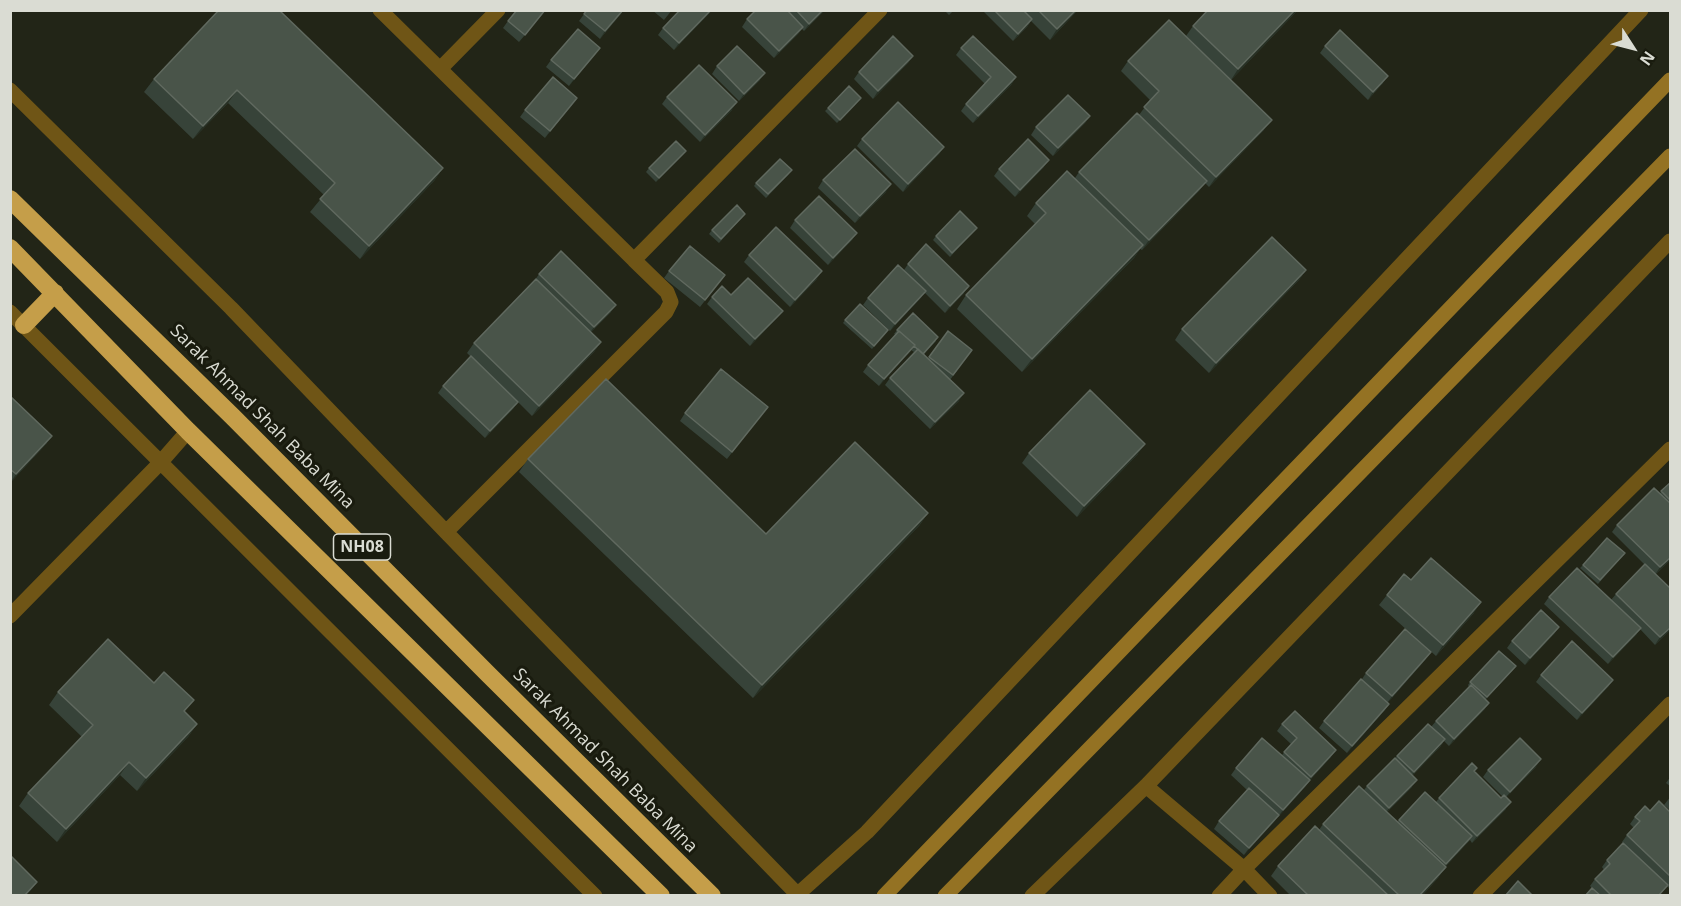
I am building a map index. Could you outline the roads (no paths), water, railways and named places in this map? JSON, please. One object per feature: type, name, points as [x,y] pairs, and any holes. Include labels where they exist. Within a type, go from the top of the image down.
[{"type":"highway","name":"Sarak Ahmad Shah Baba Mina","points":[[10,199],[233,417],[712,896]]},
{"type":"highway","name":"NH08","points":[[10,248],[188,431],[661,896]]},
{"type":"highway","points":[[24,325],[55,293]]},
{"type":"main road","points":[[884,896],[1671,80]]},
{"type":"main road","points":[[945,896],[1671,156]]},
{"type":"street","points":[[380,10],[667,292],[671,302],[666,312],[446,532]]},
{"type":"street","points":[[440,69],[498,10]]},
{"type":"street","points":[[634,260],[880,10]]},
{"type":"street","points":[[10,90],[231,308],[799,895],[867,832],[1641,10]]},
{"type":"street","points":[[1032,896],[1146,786],[1671,241]]},
{"type":"street","points":[[10,312],[595,896]]},
{"type":"street","points":[[10,616],[160,463],[188,431]]},
{"type":"street","points":[[1219,896],[1671,449]]},
{"type":"street","points":[[1480,896],[1671,704]]},
{"type":"street","points":[[1146,786],[1244,869],[1270,896]]}]
